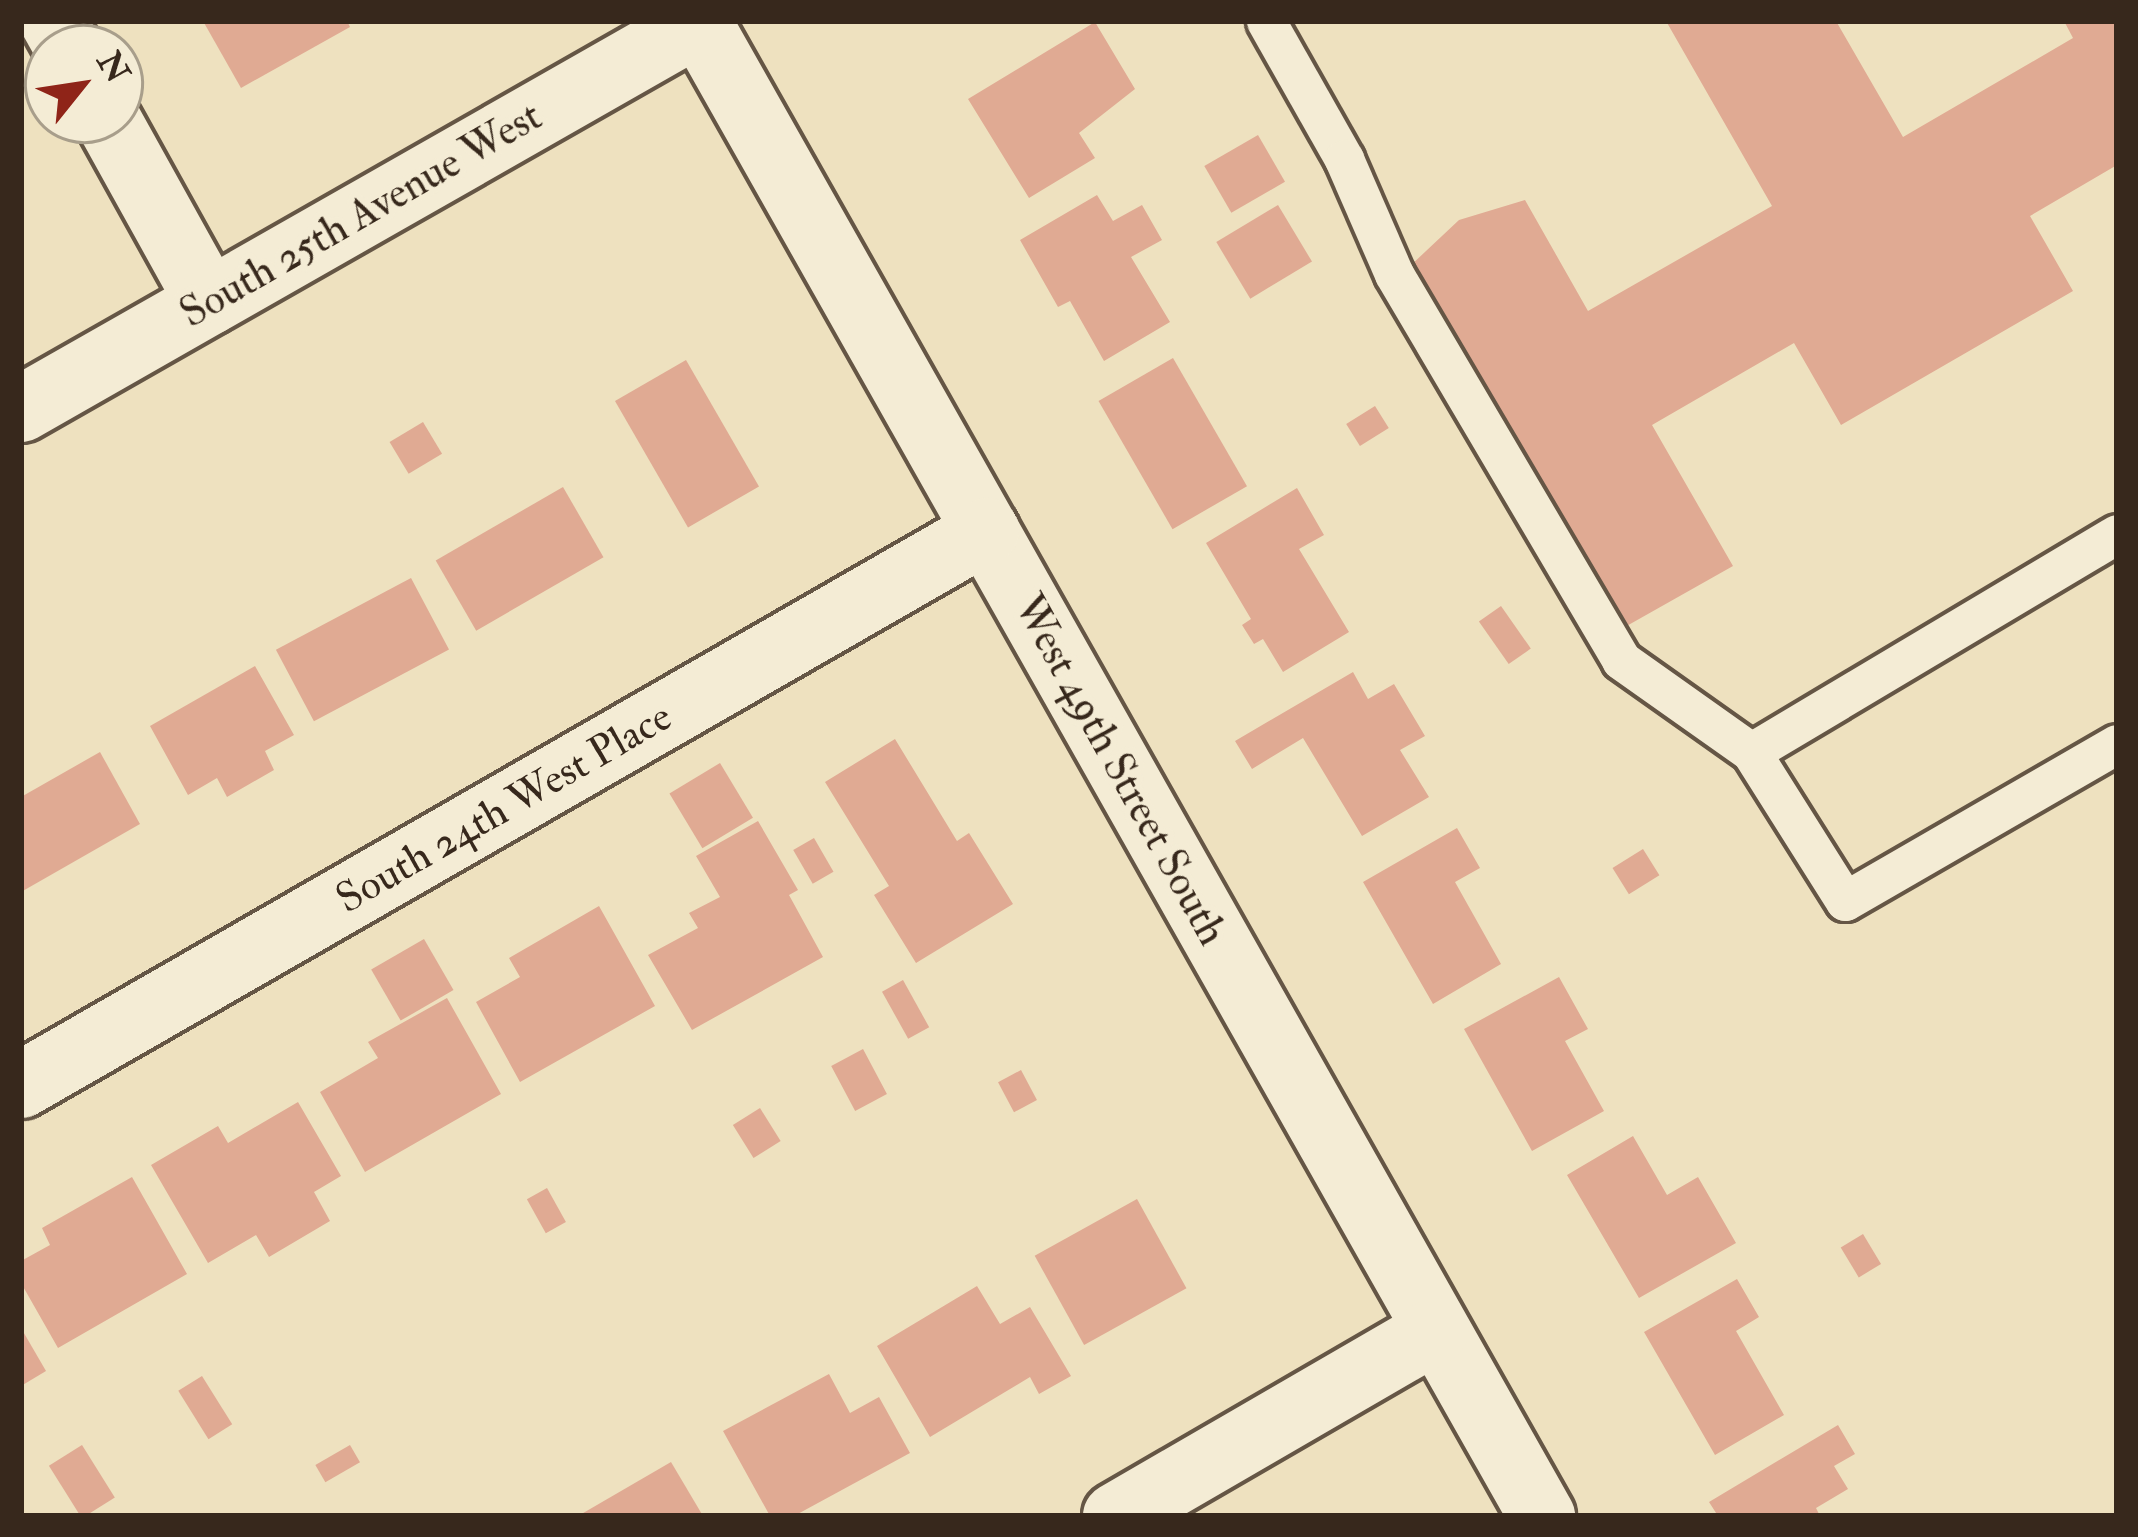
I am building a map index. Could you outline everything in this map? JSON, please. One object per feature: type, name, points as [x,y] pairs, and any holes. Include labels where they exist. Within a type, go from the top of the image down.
[{"type":"street","name":"South 25th Avenue West","points":[[21,409],[700,22]]},
{"type":"street","name":"West 49th Street South","points":[[700,22],[1542,1516]]},
{"type":"street","points":[[121,144],[209,302]]},
{"type":"street","name":"South 24th West Place","points":[[21,1085],[986,531]]},
{"type":"street","points":[[1116,1516],[1435,1331]]},
{"type":"lane","points":[[1266,21],[1344,159],[1394,274],[1621,660],[1751,752],[1845,902],[2117,744]]},
{"type":"lane","points":[[1751,752],[2117,534]]},
{"type":"building","points":[[203,21],[347,21],[350,27],[241,88]]},
{"type":"building","points":[[1666,21],[1836,21],[1903,137],[2073,38],[2064,21],[2117,21],[2117,165],[2030,216],[2073,291],[1841,425],[1794,343],[1652,425],[1733,566],[1616,632],[1409,267],[1459,220],[1525,200],[1588,311],[1772,206]]},
{"type":"building","points":[[1095,22],[1135,89],[1079,133],[1095,158],[1029,198],[968,99]]},
{"type":"building","points":[[1258,135],[1285,182],[1231,213],[1204,166]]},
{"type":"building","points":[[1097,195],[1113,221],[1142,205],[1162,240],[1131,257],[1170,322],[1104,361],[1070,301],[1058,307],[1020,240]]},
{"type":"building","points":[[1278,205],[1312,262],[1250,299],[1216,242]]},
{"type":"building","points":[[1173,358],[1247,486],[1173,529],[1099,401]]},
{"type":"building","points":[[686,360],[759,486],[688,527],[615,401]]},
{"type":"building","points":[[1375,406],[1389,428],[1360,446],[1346,424]]},
{"type":"building","points":[[423,422],[442,454],[409,474],[390,442]]},
{"type":"building","points":[[563,487],[604,557],[476,631],[436,560]]},
{"type":"building","points":[[1297,488],[1324,535],[1299,549],[1349,632],[1283,672],[1263,639],[1254,644],[1242,625],[1251,619],[1206,543]]},
{"type":"building","points":[[411,578],[449,650],[314,721],[276,650]]},
{"type":"building","points":[[1501,606],[1531,649],[1509,664],[1479,621]]},
{"type":"building","points":[[255,666],[294,735],[265,751],[274,770],[227,797],[217,778],[188,795],[150,726]]},
{"type":"building","points":[[1353,672],[1368,699],[1394,684],[1425,736],[1400,750],[1429,797],[1362,836],[1303,738],[1252,769],[1235,741]]},
{"type":"building","points":[[895,739],[957,841],[969,833],[1013,904],[916,963],[874,895],[889,886],[825,782]]},
{"type":"building","points":[[100,752],[140,824],[21,892],[21,797]]},
{"type":"building","points":[[720,763],[753,818],[702,848],[669,793]]},
{"type":"building","points":[[758,821],[798,890],[789,895],[823,957],[692,1030],[648,955],[698,928],[689,913],[720,897],[696,856]]},
{"type":"building","points":[[1457,828],[1480,868],[1455,882],[1501,964],[1433,1004],[1363,882]]},
{"type":"building","points":[[814,838],[834,872],[813,884],[793,850]]},
{"type":"building","points":[[1643,849],[1659,875],[1629,894],[1612,868]]},
{"type":"building","points":[[599,906],[655,1006],[520,1082],[476,1002],[520,977],[509,958]]},
{"type":"building","points":[[424,939],[454,990],[401,1021],[371,970]]},
{"type":"building","points":[[1559,977],[1588,1029],[1565,1041],[1604,1111],[1532,1151],[1464,1029]]},
{"type":"building","points":[[903,980],[929,1027],[908,1039],[882,992]]},
{"type":"building","points":[[447,998],[501,1094],[365,1172],[320,1092],[378,1058],[368,1042]]},
{"type":"building","points":[[863,1049],[887,1094],[855,1111],[831,1066]]},
{"type":"building","points":[[1021,1070],[1037,1100],[1014,1112],[998,1082]]},
{"type":"building","points":[[298,1102],[341,1176],[314,1192],[330,1221],[269,1257],[256,1235],[208,1263],[151,1165],[218,1126],[228,1143]]},
{"type":"building","points":[[760,1108],[781,1141],[754,1158],[733,1125]]},
{"type":"building","points":[[1633,1136],[1667,1195],[1698,1177],[1736,1243],[1639,1298],[1567,1175]]},
{"type":"building","points":[[132,1177],[187,1274],[58,1348],[21,1283],[21,1261],[50,1245],[42,1228]]},
{"type":"building","points":[[547,1188],[566,1222],[546,1233],[527,1199]]},
{"type":"building","points":[[1137,1199],[1186,1288],[1084,1345],[1035,1256]]},
{"type":"building","points":[[1863,1234],[1881,1264],[1859,1277],[1841,1247]]},
{"type":"building","points":[[1737,1279],[1759,1317],[1736,1331],[1784,1415],[1715,1455],[1644,1332]]},
{"type":"building","points":[[977,1286],[1000,1324],[1030,1307],[1071,1376],[1039,1394],[1030,1377],[930,1437],[877,1346]]},
{"type":"building","points":[[21,1328],[46,1371],[21,1386]]},
{"type":"building","points":[[829,1374],[850,1413],[879,1397],[910,1453],[794,1516],[770,1516],[723,1431]]},
{"type":"building","points":[[202,1376],[232,1424],[208,1439],[178,1391]]},
{"type":"building","points":[[1838,1425],[1855,1454],[1834,1466],[1848,1489],[1816,1508],[1820,1516],[1718,1516],[1709,1502]]},
{"type":"building","points":[[82,1445],[115,1498],[80,1516],[49,1466]]},
{"type":"building","points":[[350,1445],[360,1462],[325,1482],[315,1465]]},
{"type":"building","points":[[671,1462],[703,1516],[578,1516]]}]
